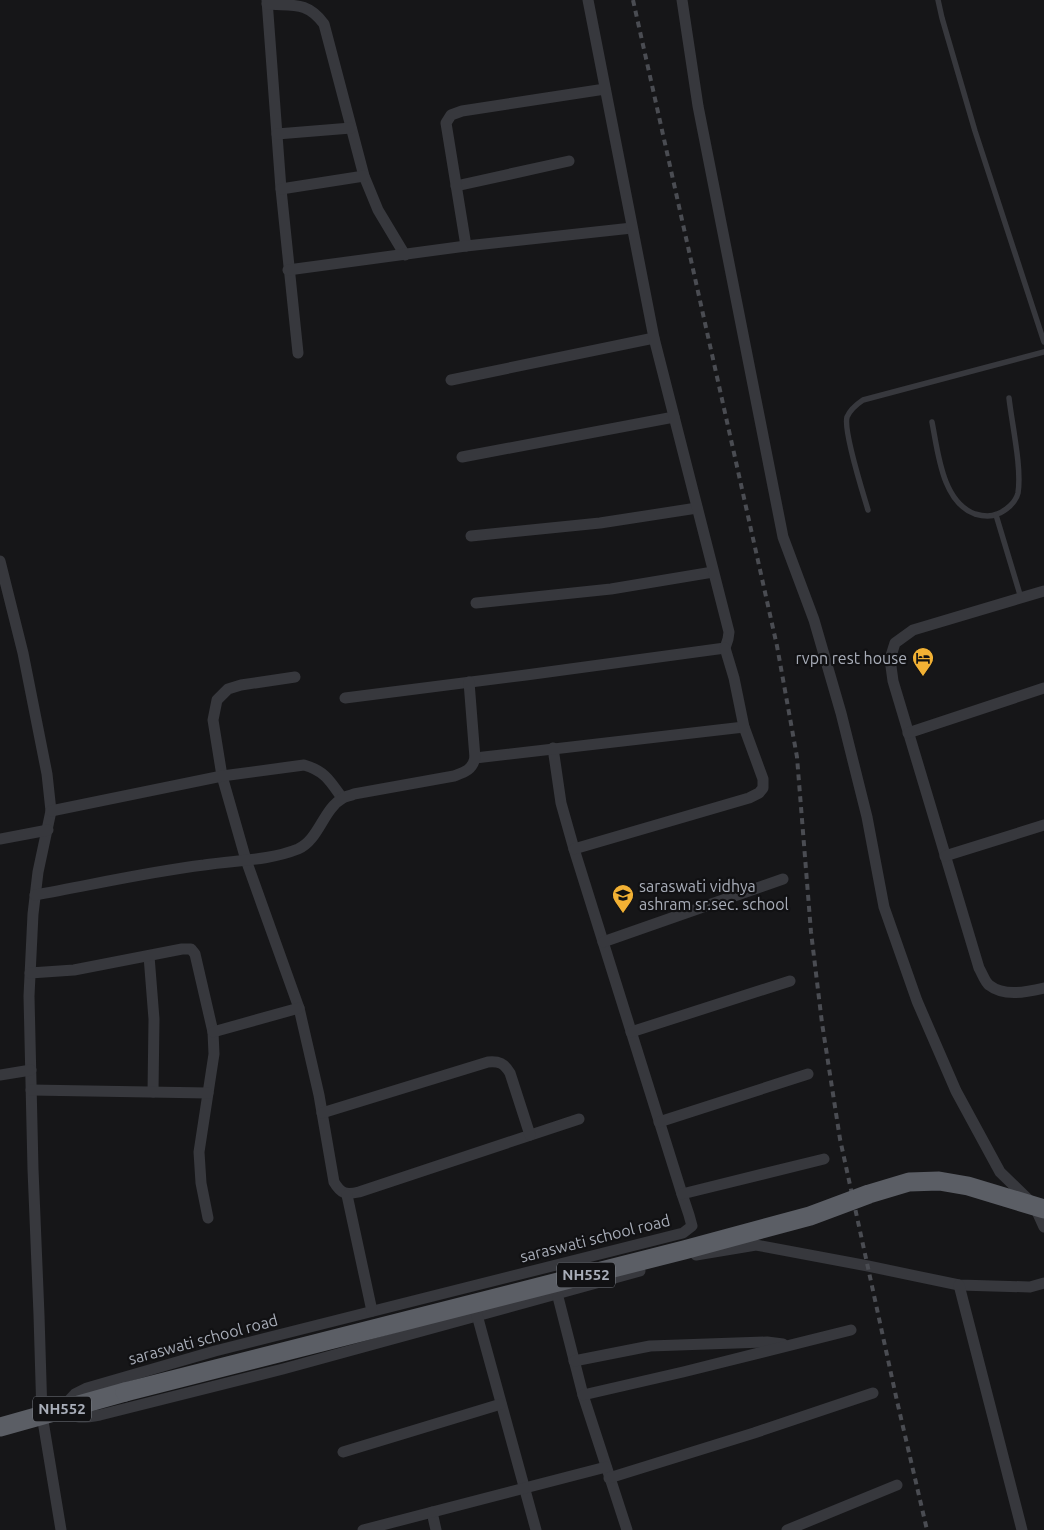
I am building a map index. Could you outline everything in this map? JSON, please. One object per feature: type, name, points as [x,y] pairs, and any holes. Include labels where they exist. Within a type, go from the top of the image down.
[{"type":"highway","name":"NH552","points":[[0,1427],[125,1392],[684,1250],[810,1216],[869,1194],[909,1182],[939,1181],[968,1186],[1044,1209]]},
{"type":"street","points":[[574,849],[749,798],[758,794],[763,788],[763,779],[744,727],[734,678],[725,648],[729,632],[654,338],[588,0]]},
{"type":"street","points":[[682,0],[698,106],[783,537],[814,620],[841,712],[867,817],[884,907],[917,1001],[956,1091],[1000,1172],[1034,1205],[1044,1227]]},
{"type":"street","points":[[298,353],[288,270],[267,2],[305,7],[316,12],[324,24],[364,176],[378,210],[405,255]]},
{"type":"street","points":[[466,246],[446,123],[451,115],[462,111],[605,89]]},
{"type":"street","points":[[277,134],[351,128]]},
{"type":"street","points":[[456,186],[569,161]]},
{"type":"street","points":[[281,189],[364,176]]},
{"type":"street","points":[[288,270],[466,246],[632,228]]},
{"type":"street","points":[[451,380],[654,338]]},
{"type":"street","points":[[462,456],[674,418]]},
{"type":"street","points":[[470,536],[600,523],[697,508]]},
{"type":"street","points":[[0,561],[23,653],[47,774],[51,811],[38,872],[32,914],[30,972],[31,1090],[42,1415],[61,1530]]},
{"type":"street","points":[[476,603],[611,589],[714,572]]},
{"type":"street","points":[[1044,591],[913,630],[895,643],[890,659],[893,681],[979,968],[988,985],[1004,992],[1044,988]]},
{"type":"street","points":[[345,698],[725,648]]},
{"type":"street","points":[[295,677],[241,685],[228,689],[217,700],[214,720],[222,776],[246,860],[299,1008],[322,1113],[334,1182],[339,1191],[347,1195],[359,1192],[579,1119]]},
{"type":"street","points":[[35,895],[203,865],[284,854],[300,848],[314,834],[333,807],[342,798],[466,772],[473,766],[476,758],[469,682]]},
{"type":"street","points":[[908,733],[1044,688]]},
{"type":"street","points":[[476,758],[744,727]]},
{"type":"street","name":"saraswati school road","points":[[60,1410],[75,1394],[88,1388],[215,1351],[683,1233],[692,1226],[690,1214],[659,1122],[574,849],[561,803],[553,748]]},
{"type":"street","points":[[51,811],[222,776],[304,765],[316,768],[326,776],[342,798]]},
{"type":"street","points":[[945,856],[1044,826]]},
{"type":"street","points":[[0,839],[48,830]]},
{"type":"street","points":[[603,942],[783,879]]},
{"type":"street","points":[[30,972],[74,970],[182,949],[191,949],[195,954],[213,1032],[214,1054],[199,1152],[201,1182],[208,1218]]},
{"type":"street","points":[[149,956],[154,1019],[153,1092]]},
{"type":"street","points":[[631,1032],[790,981]]},
{"type":"street","points":[[213,1032],[299,1008]]},
{"type":"street","points":[[322,1113],[488,1062],[497,1062],[505,1065],[510,1073],[530,1135]]},
{"type":"street","points":[[0,1075],[31,1070]]},
{"type":"street","points":[[659,1122],[808,1074]]},
{"type":"street","points":[[31,1090],[208,1093]]},
{"type":"street","points":[[682,1194],[824,1159]]},
{"type":"street","points":[[347,1195],[372,1311]]},
{"type":"street","points":[[60,1410],[71,1416],[82,1418],[100,1416],[283,1369],[700,1254],[756,1245],[959,1285],[1030,1287],[1044,1283]]},
{"type":"street","points":[[959,1285],[1022,1530]]},
{"type":"street","points":[[557,1293],[583,1395],[627,1530]]},
{"type":"street","points":[[477,1315],[536,1530]]},
{"type":"street","points":[[583,1395],[851,1330]]},
{"type":"street","points":[[574,1362],[650,1346],[767,1342],[790,1345]]},
{"type":"street","points":[[364,1530],[524,1488],[608,1473],[754,1433],[872,1393]]},
{"type":"street","points":[[343,1452],[501,1404]]},
{"type":"street","points":[[787,1530],[898,1485]]},
{"type":"street","points":[[432,1512],[436,1530]]},
{"type":"lane","points":[[938,0],[974,131],[1044,342]]},
{"type":"lane","points":[[868,510],[848,439],[847,418],[855,406],[863,400],[1044,352]]},
{"type":"lane","points":[[932,422],[942,470],[953,497],[965,510],[981,516],[996,515],[1008,508],[1017,495],[1019,474],[1009,398]]},
{"type":"lane","points":[[996,515],[1021,598]]},
{"type":"railway","points":[[633,0],[777,646],[797,757],[811,932],[822,1023],[840,1139],[927,1530]]},
{"type":"place","name":"rvpn rest house","points":[[923,677]]},
{"type":"place","name":"saraswati vidhya ashram sr.sec. school","points":[[623,914]]}]
